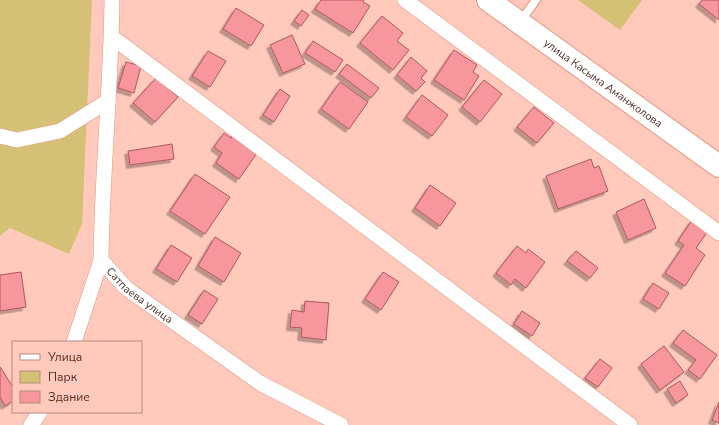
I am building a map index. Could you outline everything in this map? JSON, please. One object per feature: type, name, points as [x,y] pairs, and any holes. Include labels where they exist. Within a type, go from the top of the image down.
[{"type":"main road","name":"улица Касыма Аманжолова","points":[[488,0],[719,166]]},
{"type":"street","name":"Сатпаева улица","points":[[112,0],[112,37],[102,214],[101,260],[126,288],[260,383],[341,425]]},
{"type":"street","points":[[405,0],[719,233]]},
{"type":"street","points":[[112,37],[630,425]]},
{"type":"street","points":[[0,136],[17,140],[60,131],[108,101]]},
{"type":"street","points":[[74,341],[101,260]]},
{"type":"street","points":[[31,425],[39,413]]},
{"type":"lane","points":[[519,22],[536,0]]},
{"type":"green space","points":[[0,0],[92,0],[82,224],[69,254],[10,228],[0,236]]},
{"type":"green space","points":[[578,0],[642,0],[620,30]]},
{"type":"building","points":[[321,0],[364,0],[363,2],[370,6],[353,33],[315,9]]},
{"type":"building","points":[[702,0],[719,0],[719,20],[699,4]]},
{"type":"building","points":[[236,8],[264,25],[251,46],[223,29]]},
{"type":"building","points":[[302,10],[309,15],[301,26],[294,21]]},
{"type":"building","points":[[382,16],[403,33],[397,41],[409,50],[393,70],[360,43]]},
{"type":"building","points":[[292,35],[305,64],[283,73],[270,45]]},
{"type":"building","points":[[313,41],[343,60],[335,72],[305,53]]},
{"type":"building","points":[[454,50],[477,65],[473,72],[479,76],[464,100],[434,80]]},
{"type":"building","points":[[208,51],[226,61],[210,87],[192,76]]},
{"type":"building","points":[[411,57],[427,71],[421,78],[425,82],[416,91],[397,75]]},
{"type":"building","points":[[126,62],[141,66],[134,93],[118,88]]},
{"type":"building","points":[[347,64],[379,88],[371,98],[339,74]]},
{"type":"building","points":[[156,78],[178,97],[155,122],[133,103]]},
{"type":"building","points":[[484,80],[502,94],[480,122],[462,107]]},
{"type":"building","points":[[340,82],[368,102],[349,129],[321,109]]},
{"type":"building","points":[[280,89],[290,96],[274,122],[263,115]]},
{"type":"building","points":[[422,95],[448,115],[432,136],[406,117]]},
{"type":"building","points":[[534,107],[554,123],[537,143],[517,127]]},
{"type":"building","points":[[224,133],[231,138],[234,133],[259,150],[239,179],[216,163],[222,153],[214,147]]},
{"type":"building","points":[[172,144],[174,159],[130,165],[128,151]]},
{"type":"building","points":[[591,159],[594,168],[599,166],[608,191],[558,209],[546,176]]},
{"type":"building","points":[[195,174],[230,197],[205,234],[170,211]]},
{"type":"building","points":[[430,185],[456,203],[440,226],[415,208]]},
{"type":"building","points":[[644,199],[656,228],[628,240],[616,212]]},
{"type":"building","points":[[692,220],[708,231],[696,248],[705,255],[685,286],[665,273],[684,245],[678,241]]},
{"type":"building","points":[[215,237],[241,253],[224,282],[198,266]]},
{"type":"building","points":[[171,245],[192,258],[177,282],[156,269]]},
{"type":"building","points":[[517,246],[526,253],[528,249],[545,262],[526,288],[515,279],[511,285],[496,273]]},
{"type":"building","points":[[576,251],[598,268],[590,278],[567,261]]},
{"type":"building","points":[[21,272],[26,307],[0,311],[0,275]]},
{"type":"building","points":[[383,272],[399,282],[381,310],[365,299]]},
{"type":"building","points":[[653,283],[669,293],[659,309],[643,299]]},
{"type":"building","points":[[204,290],[218,299],[202,324],[188,315]]},
{"type":"building","points":[[305,301],[329,303],[326,340],[301,337],[302,328],[290,327],[292,310],[304,312]]},
{"type":"building","points":[[522,311],[540,323],[532,336],[514,324]]},
{"type":"building","points":[[683,330],[717,355],[700,379],[688,370],[696,360],[673,343]]},
{"type":"building","points":[[664,346],[684,372],[660,390],[641,364]]},
{"type":"building","points":[[600,359],[612,368],[598,387],[585,378]]},
{"type":"building","points":[[0,367],[12,385],[12,402],[5,406],[0,397]]},
{"type":"building","points":[[680,381],[688,395],[676,403],[667,389]]},
{"type":"building","points":[[719,402],[719,423],[712,420]]}]
